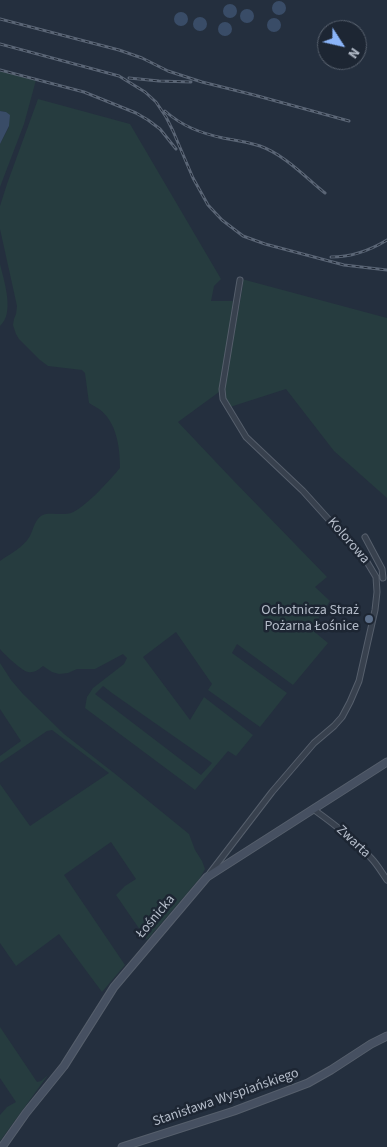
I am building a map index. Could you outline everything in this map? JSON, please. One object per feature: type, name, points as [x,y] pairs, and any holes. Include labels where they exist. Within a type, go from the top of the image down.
[{"type":"street","name":"Kolorowa","points":[[207,877],[272,792],[314,743],[342,717],[359,682],[375,610],[377,592],[376,577],[367,562],[303,491],[246,437],[224,399],[222,389],[240,280]]},
{"type":"street","points":[[365,537],[382,569],[385,579],[376,577]]},
{"type":"street","name":"Łośnicka","points":[[2,1147],[26,1113],[64,1066],[114,987],[207,877],[387,762]]},
{"type":"street","name":"Zwarta","points":[[313,809],[359,845],[387,880]]},
{"type":"street","name":"Stanisława Wyspiańskiego","points":[[122,1147],[234,1112],[308,1083],[387,1036]]},
{"type":"green space","points":[[0,71],[36,80],[24,124],[0,187],[0,144],[9,127],[6,112],[0,111]]},
{"type":"green space","points":[[38,99],[130,124],[221,279],[214,286],[211,301],[233,301],[219,392],[178,422],[327,577],[315,587],[330,601],[311,629],[328,643],[293,685],[237,644],[232,653],[287,693],[260,727],[208,690],[212,684],[176,632],[143,657],[190,720],[204,697],[253,735],[236,756],[228,751],[195,790],[85,708],[87,697],[93,688],[124,664],[127,658],[123,654],[95,669],[77,669],[59,674],[43,666],[36,671],[25,671],[0,649],[0,561],[24,544],[41,516],[47,514],[67,514],[77,510],[97,493],[120,468],[118,444],[114,428],[105,414],[89,403],[85,373],[82,370],[48,366],[16,334],[13,325],[17,306],[0,229],[0,206]],"holes":[[[103,686],[212,763],[201,775],[95,694]]]},
{"type":"green space","points":[[0,264],[8,305],[7,313],[0,326]]},
{"type":"green space","points":[[238,278],[387,318],[387,498],[334,451],[286,389],[230,407],[225,398],[224,390],[243,285]]},
{"type":"green space","points":[[0,663],[23,694],[64,734],[189,834],[205,869],[200,878],[147,940],[116,895],[136,879],[111,842],[64,875],[125,965],[102,992],[59,934],[16,966],[0,943],[0,784],[30,826],[109,773],[52,730],[47,731],[0,763],[0,756],[21,741],[0,709]]},
{"type":"green space","points":[[0,1027],[37,1082],[48,1075],[0,1141],[0,1115],[7,1107],[16,1102],[0,1078]]},
{"type":"water","points":[[276,1],[282,1],[286,8],[282,15],[276,15],[272,11],[272,5]]},
{"type":"water","points":[[227,4],[233,4],[237,11],[233,18],[227,18],[223,14],[223,8]]},
{"type":"water","points":[[244,9],[250,9],[254,16],[250,23],[244,23],[240,19],[240,13]]},
{"type":"water","points":[[178,12],[184,12],[188,19],[184,26],[178,26],[174,22],[174,16]]},
{"type":"water","points":[[197,17],[203,17],[207,24],[203,31],[197,31],[193,27],[193,21]]},
{"type":"water","points":[[271,18],[277,18],[281,25],[277,32],[271,32],[267,28],[267,22]]},
{"type":"water","points":[[222,22],[228,22],[232,29],[228,36],[222,36],[218,32],[218,26]]},
{"type":"water","points":[[0,111],[10,115],[9,126],[0,144]]},
{"type":"railway","points":[[0,19],[119,50],[142,58],[168,71],[202,82],[349,121]]},
{"type":"railway","points":[[0,44],[119,76],[145,92],[156,102],[166,117],[193,178],[208,205],[222,220],[243,236],[265,244],[344,265],[387,270]]},
{"type":"railway","points":[[0,70],[84,92],[136,113],[160,129],[176,149]]},
{"type":"railway","points":[[129,78],[191,82]]},
{"type":"railway","points":[[165,111],[178,121],[199,131],[251,143],[269,150],[294,167],[325,193]]},
{"type":"railway","points":[[331,257],[360,253],[387,240]]},
{"type":"place","name":"Ochotnicza Straż Pożarna Łośnice","points":[[369,619]]}]
